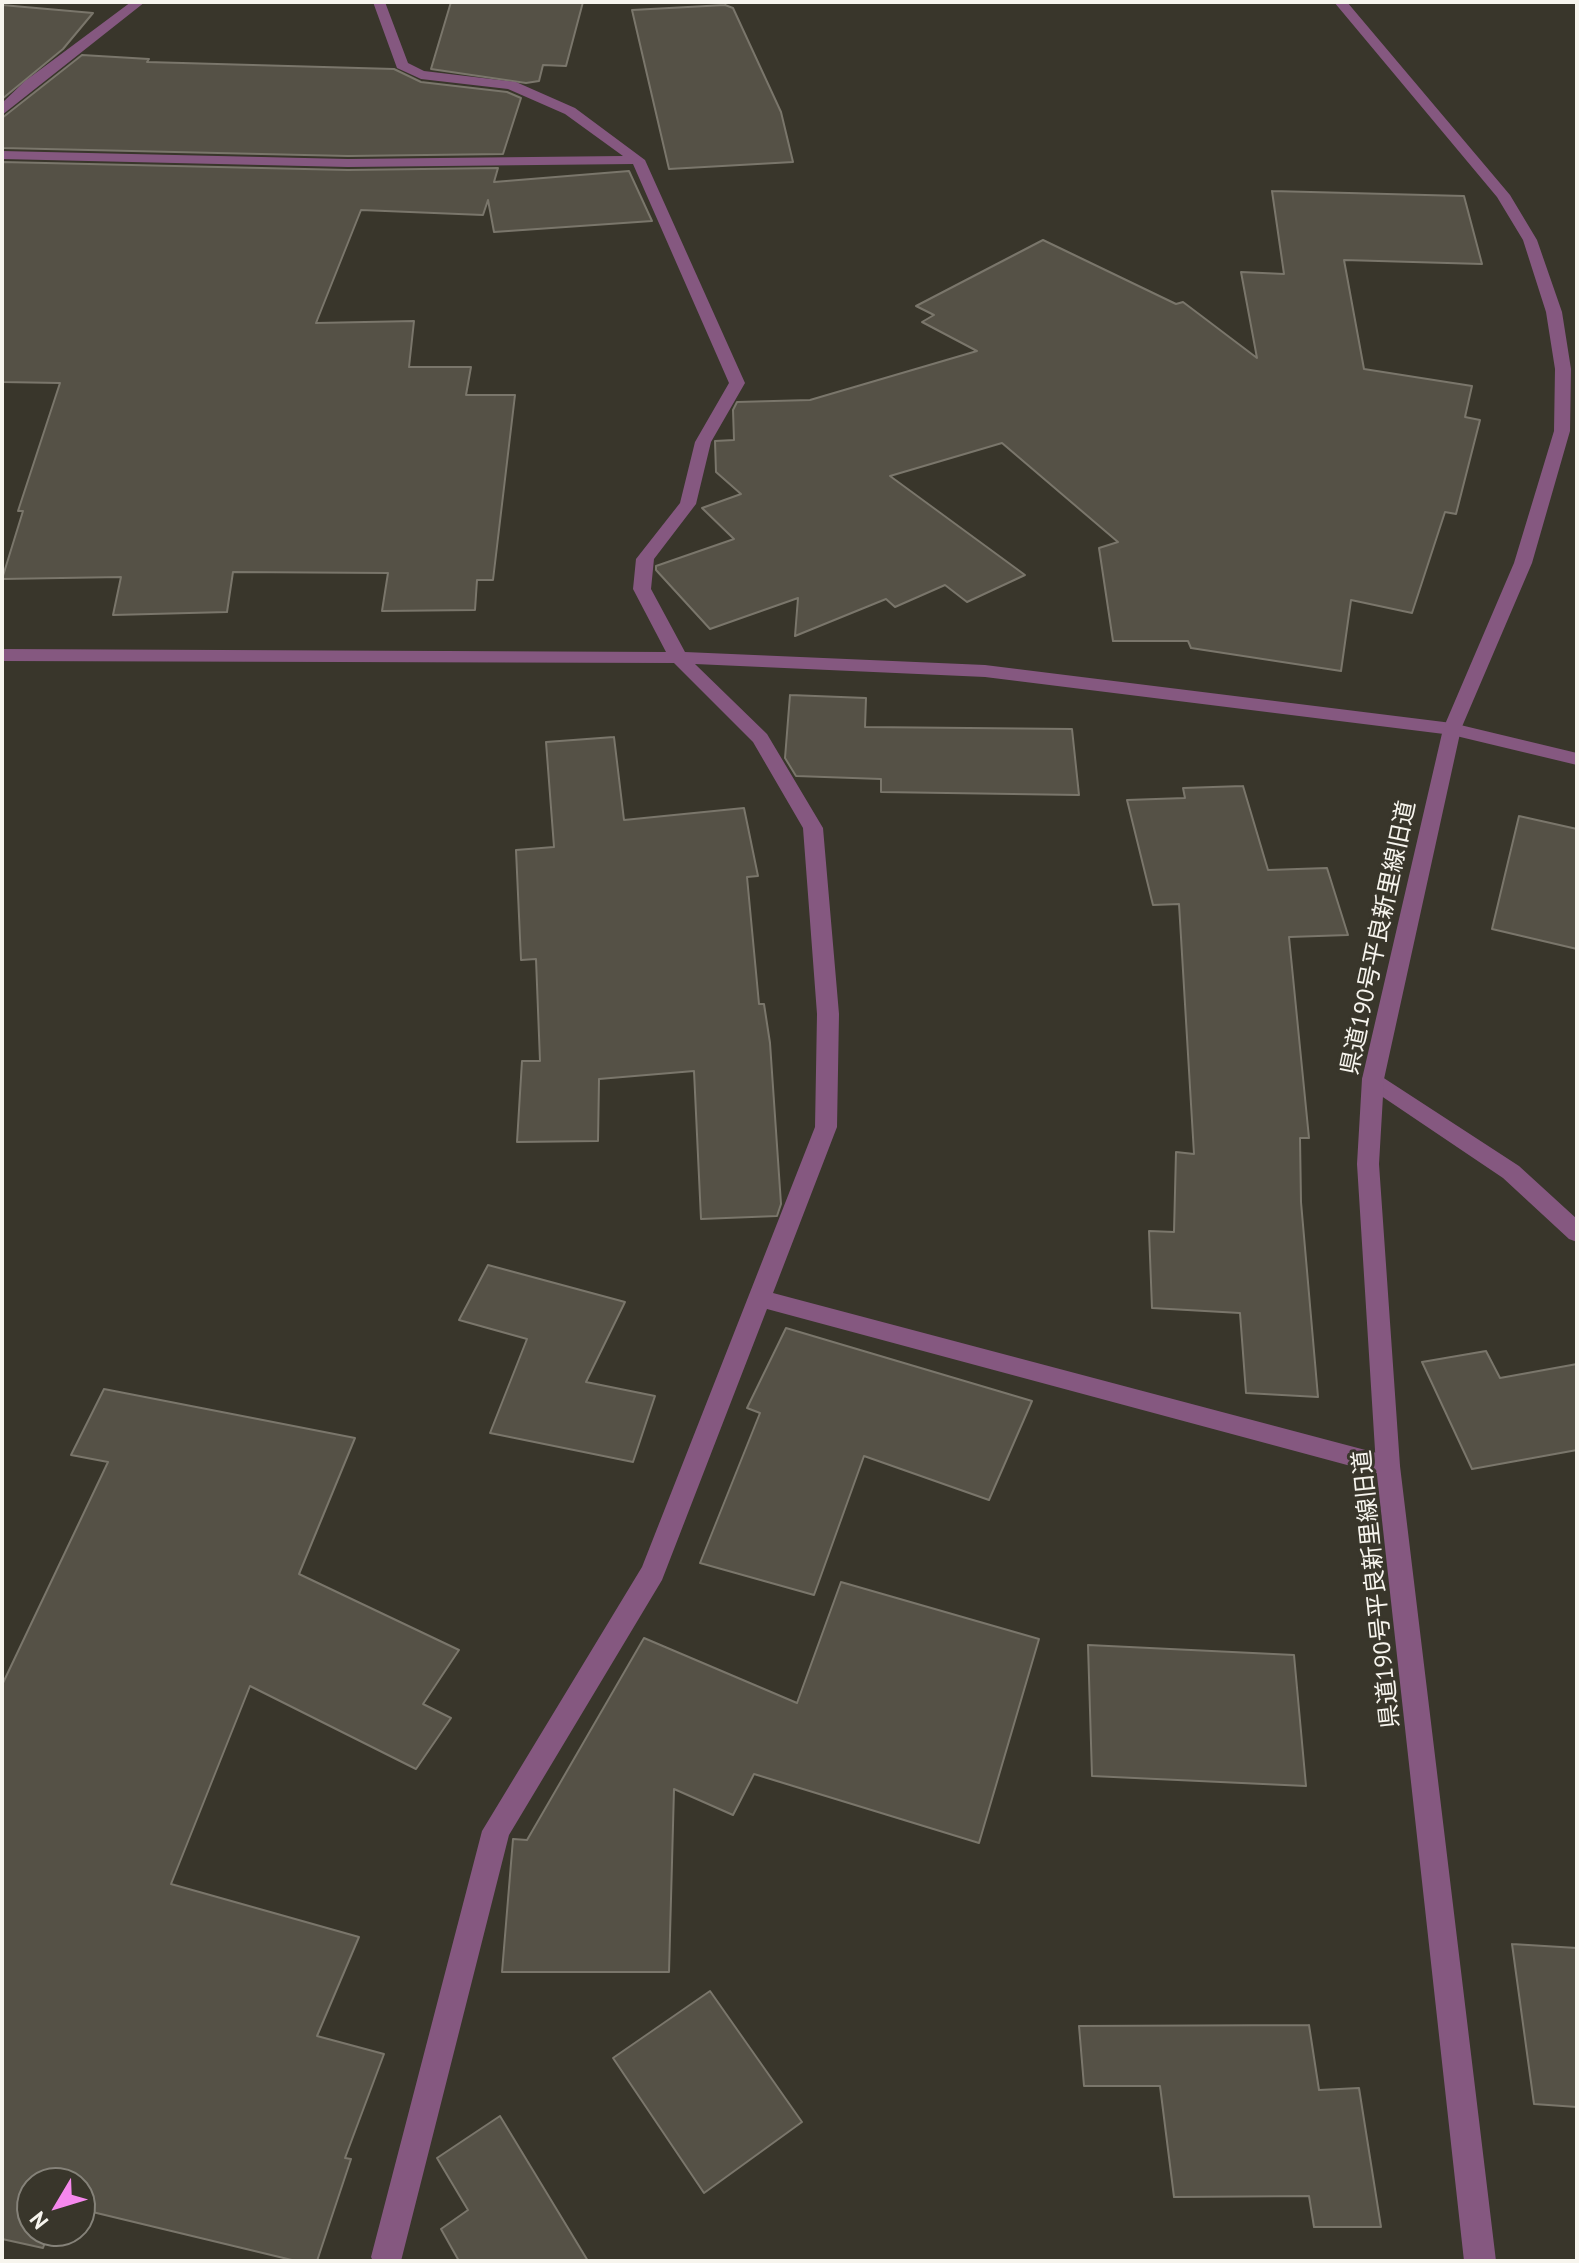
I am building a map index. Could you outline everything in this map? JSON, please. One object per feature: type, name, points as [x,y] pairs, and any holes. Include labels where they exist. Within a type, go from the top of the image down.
[{"type":"street","points":[[2,111],[30,84],[139,2]]},
{"type":"street","points":[[379,2],[402,65],[421,75],[511,85],[570,111],[638,160],[737,383],[703,442],[688,504],[645,559],[642,589],[678,657],[760,738],[813,828],[828,1014],[826,1127],[762,1299],[653,1572],[496,1831],[387,2257]]},
{"type":"street","name":"県道190号平良新里線旧道","points":[[1340,2],[1503,195],[1530,240],[1557,326],[1563,369],[1562,431],[1523,563],[1452,729],[1373,1079],[1368,1164],[1388,1466],[1480,2261]]},
{"type":"street","points":[[2,155],[348,163],[638,160]]},
{"type":"street","points":[[2,655],[678,657],[985,671],[1452,729],[1577,759]]},
{"type":"street","points":[[1373,1079],[1511,1172],[1577,1233]]},
{"type":"street","points":[[762,1299],[1388,1466]]},
{"type":"building","points":[[451,2],[583,2],[566,66],[543,65],[539,81],[526,83],[431,69]]},
{"type":"building","points":[[2,5],[93,13],[63,49],[2,99]]},
{"type":"building","points":[[725,5],[733,8],[781,112],[793,162],[669,169],[632,10]]},
{"type":"building","points":[[82,55],[149,59],[147,62],[394,69],[421,82],[507,92],[521,98],[503,154],[348,156],[2,148],[2,118]]},
{"type":"building","points":[[2,162],[348,170],[498,168],[494,182],[629,171],[652,221],[494,232],[488,200],[483,215],[361,210],[316,323],[414,321],[409,367],[471,367],[466,395],[515,395],[493,580],[477,580],[475,610],[382,611],[388,573],[233,572],[227,612],[113,615],[121,577],[2,579],[23,511],[18,511],[60,383],[2,382]]},
{"type":"building","points":[[1272,191],[1464,196],[1482,264],[1344,260],[1364,369],[1472,386],[1465,417],[1480,420],[1456,514],[1445,512],[1412,613],[1351,600],[1341,671],[1191,648],[1188,641],[1113,641],[1099,548],[1118,542],[1002,443],[890,476],[1025,575],[967,602],[945,585],[895,607],[886,599],[795,636],[798,598],[710,629],[656,570],[656,566],[734,539],[702,508],[741,494],[716,472],[715,441],[734,440],[733,410],[737,402],[810,400],[977,351],[922,322],[934,315],[916,306],[1043,240],[1176,304],[1183,302],[1257,358],[1241,272],[1284,274]]},
{"type":"building","points":[[790,695],[866,698],[865,727],[1072,729],[1079,795],[881,792],[881,779],[796,776],[785,758]]},
{"type":"building","points":[[614,737],[624,820],[744,808],[758,876],[747,877],[759,1004],[764,1004],[770,1043],[781,1204],[777,1216],[701,1219],[694,1071],[599,1079],[598,1141],[517,1142],[522,1061],[540,1061],[536,959],[521,960],[516,850],[554,847],[546,742]]},
{"type":"building","points":[[1243,786],[1268,870],[1327,868],[1348,935],[1289,937],[1309,1138],[1300,1138],[1301,1202],[1318,1397],[1246,1393],[1240,1313],[1152,1308],[1149,1231],[1174,1232],[1176,1152],[1194,1154],[1179,904],[1153,905],[1127,800],[1185,798],[1183,788]]},
{"type":"building","points":[[1519,816],[1577,829],[1577,949],[1492,929]]},
{"type":"building","points":[[488,1265],[625,1302],[586,1382],[655,1396],[633,1462],[490,1433],[527,1339],[459,1320]]},
{"type":"building","points":[[786,1328],[1032,1401],[989,1500],[864,1456],[814,1595],[700,1563],[760,1413],[747,1408]]},
{"type":"building","points":[[1486,1351],[1500,1378],[1577,1364],[1577,1450],[1472,1469],[1422,1362]]},
{"type":"building","points":[[104,1389],[355,1438],[299,1574],[459,1650],[423,1704],[451,1718],[416,1769],[250,1686],[171,1884],[359,1937],[317,2036],[384,2054],[345,2158],[351,2159],[317,2261],[296,2261],[96,2213],[96,2167],[16,2167],[16,2242],[2,2239],[2,1685],[108,1462],[71,1455]]},
{"type":"building","points":[[841,1582],[1039,1639],[979,1843],[754,1774],[733,1815],[674,1789],[669,1972],[502,1972],[513,1839],[527,1840],[644,1638],[797,1703]]},
{"type":"building","points":[[1088,1645],[1294,1655],[1306,1786],[1092,1776]]},
{"type":"building","points":[[1512,1944],[1577,1948],[1577,2107],[1534,2104]]},
{"type":"building","points":[[710,1991],[802,2122],[704,2193],[613,2058]]},
{"type":"building","points":[[1309,2025],[1319,2090],[1359,2088],[1381,2227],[1314,2227],[1309,2196],[1174,2197],[1160,2086],[1084,2086],[1079,2026]]},
{"type":"building","points":[[500,2116],[588,2261],[459,2261],[441,2229],[468,2210],[437,2158]]}]
